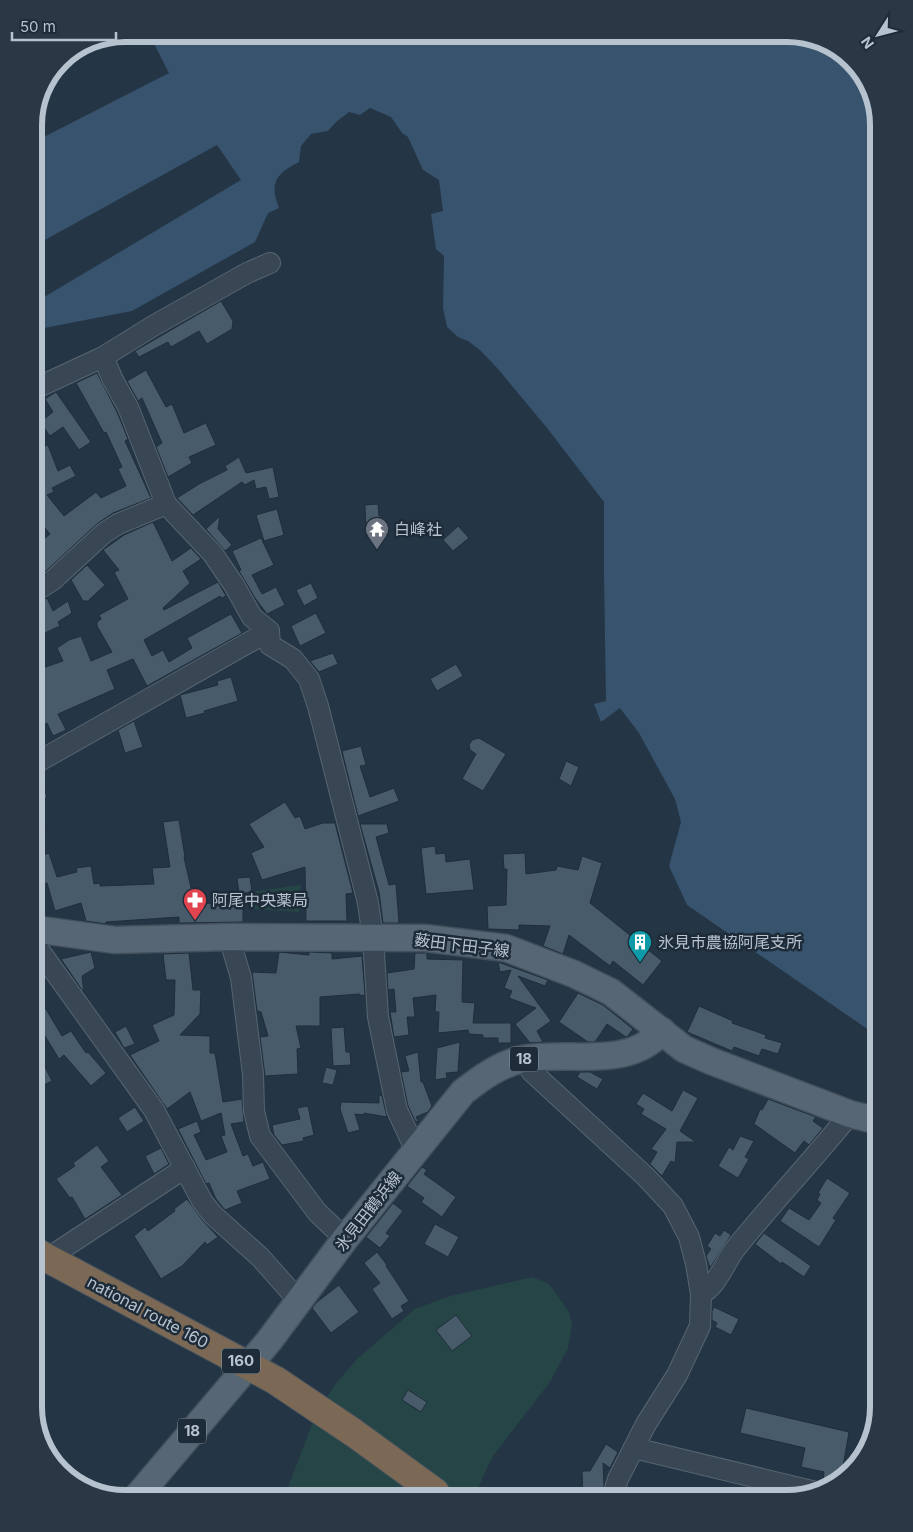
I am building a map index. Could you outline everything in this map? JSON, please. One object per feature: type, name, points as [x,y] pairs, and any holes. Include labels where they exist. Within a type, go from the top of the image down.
[{"type":"highway","name":"national route 160","points":[[42,1259],[275,1380],[354,1433],[432,1489]]},
{"type":"main road","name":"薮田下田子線","points":[[42,930],[115,940],[229,937],[425,938],[506,948],[574,974],[611,992],[684,1049],[850,1114],[870,1119]]},
{"type":"main road","name":"氷見田鶴浜線","points":[[144,1489],[249,1366],[345,1239],[463,1092],[484,1076],[523,1059],[606,1056],[634,1050],[653,1041],[662,1031]]},
{"type":"street","points":[[43,385],[103,357],[153,326],[247,273],[270,263]]},
{"type":"street","points":[[103,357],[128,407],[166,504],[213,554],[234,585],[252,617],[269,631],[270,645],[293,659],[309,679],[318,706],[368,903],[373,938],[378,1017],[397,1110],[416,1151]]},
{"type":"street","points":[[43,587],[53,580],[111,528],[166,504]]},
{"type":"street","points":[[43,759],[269,631]]},
{"type":"street","points":[[229,937],[241,978],[253,1074],[254,1111],[260,1136],[317,1212],[345,1239]]},
{"type":"street","points":[[42,955],[154,1110],[202,1201],[212,1214],[260,1257],[298,1301]]},
{"type":"street","points":[[523,1059],[532,1072],[646,1177],[673,1206],[689,1237],[696,1264],[701,1294],[700,1326],[677,1375],[646,1424],[615,1490]]},
{"type":"street","points":[[701,1294],[709,1290],[735,1250],[850,1114]]},
{"type":"street","points":[[42,1257],[185,1168]]},
{"type":"street","points":[[83,1247],[144,1206],[144,1194]]},
{"type":"street","points":[[634,1448],[801,1488]]},
{"type":"green space","points":[[301,885],[299,912],[251,909],[256,891]]},
{"type":"green space","points":[[533,1277],[549,1284],[569,1312],[572,1324],[568,1348],[550,1382],[493,1456],[477,1490],[287,1489],[315,1416],[334,1386],[357,1359],[415,1309],[450,1296]]},
{"type":"water","points":[[125,42],[793,43],[804,44],[824,51],[842,63],[857,79],[862,89],[869,109],[870,125],[870,1031],[687,905],[669,866],[681,822],[675,799],[639,733],[620,708],[601,722],[594,704],[606,701],[604,502],[547,428],[498,369],[480,350],[468,341],[458,337],[447,327],[443,308],[444,256],[436,249],[431,214],[443,211],[439,180],[423,170],[408,137],[402,133],[391,117],[370,108],[360,115],[349,112],[328,131],[311,134],[301,146],[299,162],[280,175],[277,180],[275,192],[279,208],[268,213],[255,242],[132,311],[43,328],[44,109],[56,79],[79,56],[94,49],[109,44]]},
{"type":"pier","points":[[153,42],[169,73],[43,137],[44,109],[49,94],[56,79],[76,59],[109,44]]},
{"type":"pier","points":[[217,145],[241,180],[43,298],[43,241]]},
{"type":"building","points":[[221,301],[233,321],[232,329],[207,344],[199,331],[171,347],[168,342],[139,357],[135,351]]},
{"type":"building","points":[[146,370],[166,407],[172,404],[184,433],[206,423],[216,445],[189,457],[192,463],[168,477],[156,447],[162,443],[142,398],[138,401],[127,381]]},
{"type":"building","points":[[97,373],[117,412],[128,439],[125,441],[151,498],[113,513],[98,523],[43,573],[43,540],[50,534],[43,525],[43,447],[48,445],[58,471],[70,465],[76,476],[52,488],[54,492],[47,495],[64,516],[96,492],[101,498],[126,486],[118,469],[122,467],[106,432],[104,433],[76,383]]},
{"type":"building","points":[[56,392],[91,442],[79,450],[63,427],[50,436],[43,426],[43,420],[53,412],[45,399]]},
{"type":"building","points":[[239,457],[246,473],[273,467],[279,497],[269,499],[266,487],[256,489],[254,480],[245,485],[242,482],[193,515],[177,498],[227,470],[225,466]]},
{"type":"building","points":[[378,504],[379,516],[381,516],[382,537],[366,537],[365,505]]},
{"type":"building","points":[[277,509],[284,535],[264,541],[256,515]]},
{"type":"building","points":[[220,516],[218,529],[232,545],[225,551],[206,529]]},
{"type":"building","points":[[153,522],[172,561],[191,548],[201,559],[183,571],[190,583],[163,608],[164,610],[218,582],[226,596],[222,598],[220,596],[144,640],[152,656],[163,650],[169,662],[192,648],[187,638],[231,614],[242,633],[147,686],[133,659],[107,670],[115,689],[58,714],[66,730],[53,736],[47,723],[43,725],[43,668],[63,661],[57,648],[69,640],[81,636],[91,661],[112,652],[97,626],[97,622],[101,619],[99,615],[128,599],[114,572],[119,570],[103,550],[124,535]]},
{"type":"building","points":[[458,526],[469,538],[453,551],[443,540]]},
{"type":"building","points":[[261,538],[274,565],[252,575],[262,594],[276,587],[285,605],[267,614],[239,571],[241,570],[232,551]]},
{"type":"building","points":[[87,565],[105,585],[88,601],[83,601],[71,580]]},
{"type":"building","points":[[311,583],[318,598],[304,606],[296,590]]},
{"type":"building","points":[[47,598],[53,611],[68,601],[72,613],[58,622],[60,626],[43,634],[43,600]]},
{"type":"building","points":[[316,613],[326,633],[300,646],[291,626]]},
{"type":"building","points":[[333,653],[338,664],[319,672],[310,661]]},
{"type":"building","points":[[456,664],[463,676],[437,691],[430,679]]},
{"type":"building","points":[[231,677],[238,701],[186,718],[180,695],[218,685],[217,681]]},
{"type":"building","points":[[134,721],[143,747],[125,753],[118,730]]},
{"type":"building","points":[[479,738],[506,754],[483,791],[462,779],[476,754],[470,750],[469,745],[472,740]]},
{"type":"building","points":[[361,746],[366,765],[360,766],[370,797],[394,788],[399,801],[358,816],[342,751]]},
{"type":"building","points":[[566,761],[579,767],[571,786],[559,779]]},
{"type":"building","points":[[42,783],[47,798],[42,799]]},
{"type":"building","points":[[285,802],[295,818],[300,816],[305,829],[323,823],[335,823],[353,893],[346,894],[347,921],[306,921],[305,867],[262,880],[251,853],[264,847],[249,824]]},
{"type":"building","points":[[42,817],[46,828],[42,829]]},
{"type":"building","points":[[179,820],[184,857],[191,888],[197,888],[198,904],[243,901],[243,922],[179,923],[179,917],[106,922],[106,924],[86,921],[81,903],[55,911],[47,883],[42,884],[42,855],[49,853],[57,877],[77,872],[76,868],[91,866],[94,884],[100,883],[100,886],[154,884],[152,868],[170,867],[163,822]]},
{"type":"building","points":[[360,824],[387,824],[389,833],[376,837],[389,885],[396,884],[399,923],[383,923],[379,892]]},
{"type":"building","points":[[435,846],[436,854],[445,853],[446,862],[470,859],[474,890],[426,894],[421,848]]},
{"type":"building","points":[[525,853],[526,874],[556,870],[557,866],[578,870],[582,856],[602,863],[590,903],[662,961],[643,985],[613,961],[610,966],[569,935],[563,954],[543,946],[550,926],[519,925],[519,930],[488,929],[487,906],[506,905],[507,869],[504,869],[503,854]]},
{"type":"building","points":[[250,877],[252,892],[239,894],[237,878]]},
{"type":"building","points":[[91,952],[95,968],[82,976],[84,993],[61,959]]},
{"type":"building","points":[[279,952],[309,955],[309,952],[332,953],[332,959],[362,956],[365,995],[320,997],[320,1026],[296,1026],[301,1048],[297,1049],[298,1074],[265,1076],[260,1037],[268,1036],[261,1012],[257,1011],[252,972],[276,973]]},
{"type":"building","points":[[189,953],[193,990],[201,990],[200,1014],[180,1035],[210,1036],[210,1053],[215,1053],[223,1102],[242,1099],[244,1122],[231,1124],[243,1156],[248,1154],[253,1166],[263,1162],[270,1179],[237,1191],[242,1203],[225,1210],[216,1199],[209,1183],[206,1184],[178,1129],[197,1121],[201,1132],[194,1135],[206,1160],[227,1152],[221,1136],[225,1135],[221,1113],[201,1121],[190,1092],[167,1109],[130,1055],[159,1041],[152,1025],[174,1015],[175,980],[166,980],[163,954]]},
{"type":"building","points":[[415,953],[427,953],[427,959],[463,960],[462,1002],[475,1003],[473,1023],[511,1023],[511,1043],[498,1043],[498,1038],[483,1038],[483,1035],[469,1034],[468,1030],[438,1033],[439,1012],[435,1012],[436,995],[413,998],[415,1017],[407,1017],[409,1035],[394,1037],[390,1012],[396,1012],[394,989],[388,990],[387,973],[414,969]]},
{"type":"building","points":[[498,962],[548,980],[545,986],[518,976],[551,1021],[537,1031],[543,1042],[530,1043],[515,1024],[536,1008],[509,998],[512,991],[504,988],[511,970],[500,972]]},
{"type":"building","points":[[578,993],[603,1005],[633,1029],[628,1036],[626,1037],[607,1024],[595,1042],[588,1042],[559,1022]]},
{"type":"building","points":[[42,1003],[62,1036],[71,1031],[86,1053],[88,1052],[106,1073],[91,1086],[64,1055],[59,1059],[42,1032]]},
{"type":"building","points":[[699,1006],[733,1021],[732,1023],[766,1035],[765,1038],[782,1043],[778,1054],[762,1049],[759,1056],[734,1047],[732,1051],[687,1032]]},
{"type":"building","points":[[126,1026],[135,1044],[124,1048],[115,1032]]},
{"type":"building","points":[[344,1027],[346,1052],[350,1052],[351,1065],[333,1066],[331,1028]]},
{"type":"building","points":[[460,1042],[458,1072],[446,1073],[447,1078],[435,1080],[437,1048]]},
{"type":"building","points":[[418,1052],[421,1082],[423,1082],[432,1106],[428,1112],[416,1117],[419,1122],[415,1121],[408,1106],[401,1072],[409,1071],[405,1056]]},
{"type":"building","points":[[42,1063],[52,1081],[42,1086]]},
{"type":"building","points":[[326,1067],[337,1070],[333,1085],[322,1083]]},
{"type":"building","points":[[580,1072],[590,1072],[603,1079],[597,1089],[577,1077]]},
{"type":"building","points":[[683,1090],[698,1098],[680,1131],[696,1142],[677,1142],[675,1163],[671,1161],[662,1176],[650,1164],[657,1152],[651,1149],[666,1129],[641,1114],[644,1109],[636,1104],[643,1093],[672,1111]]},
{"type":"building","points":[[379,1095],[382,1096],[387,1117],[364,1113],[364,1115],[355,1114],[360,1130],[348,1133],[340,1109],[341,1102],[379,1103]]},
{"type":"building","points":[[768,1099],[816,1117],[813,1121],[823,1128],[809,1145],[804,1141],[795,1153],[754,1124],[760,1109],[762,1110]]},
{"type":"building","points":[[308,1106],[314,1135],[303,1138],[304,1141],[282,1145],[274,1135],[272,1125],[300,1119],[297,1108]]},
{"type":"building","points":[[135,1107],[144,1121],[127,1132],[118,1118]]},
{"type":"building","points":[[740,1136],[754,1141],[745,1157],[749,1159],[738,1178],[718,1166],[729,1147],[733,1150]]},
{"type":"building","points":[[97,1145],[109,1161],[101,1167],[122,1195],[85,1219],[72,1197],[70,1198],[56,1179],[75,1166],[73,1163]]},
{"type":"building","points":[[161,1148],[169,1164],[154,1174],[145,1156]]},
{"type":"building","points":[[422,1167],[427,1170],[424,1174],[456,1197],[442,1217],[421,1202],[424,1198],[407,1186]]},
{"type":"building","points":[[827,1178],[850,1193],[833,1218],[836,1220],[819,1247],[780,1221],[789,1208],[809,1220],[821,1203],[817,1200],[820,1194],[818,1193]]},
{"type":"building","points":[[187,1199],[203,1221],[218,1237],[207,1245],[205,1242],[182,1266],[161,1279],[134,1236],[145,1227],[148,1231],[175,1211],[174,1209]]},
{"type":"building","points":[[393,1203],[403,1211],[386,1233],[390,1236],[380,1248],[366,1237]]},
{"type":"building","points":[[435,1224],[459,1237],[448,1257],[424,1244]]},
{"type":"building","points":[[724,1230],[731,1235],[710,1268],[706,1256],[711,1249],[707,1246],[715,1233],[720,1236]]},
{"type":"building","points":[[764,1233],[811,1266],[804,1277],[782,1262],[781,1264],[755,1244]]},
{"type":"building","points":[[377,1252],[409,1301],[401,1306],[404,1311],[392,1319],[372,1289],[380,1283],[364,1263]]},
{"type":"building","points":[[339,1285],[359,1312],[331,1333],[312,1308]]},
{"type":"building","points":[[714,1307],[739,1319],[731,1335],[715,1327],[717,1323],[712,1320]]},
{"type":"building","points":[[456,1315],[472,1336],[452,1351],[436,1330]]},
{"type":"building","points":[[408,1390],[427,1402],[421,1412],[402,1400]]},
{"type":"building","points":[[746,1408],[849,1432],[843,1468],[834,1476],[823,1481],[824,1472],[801,1467],[805,1448],[740,1433]]},
{"type":"building","points":[[606,1444],[618,1452],[610,1468],[603,1463],[603,1490],[583,1490],[582,1471],[590,1471]]},
{"type":"place","name":"白峰社","points":[[377,550]]},
{"type":"place","name":"阿尾中央薬局","points":[[195,921]]},
{"type":"place","name":"氷見市農協阿尾支所","points":[[640,963]]}]
